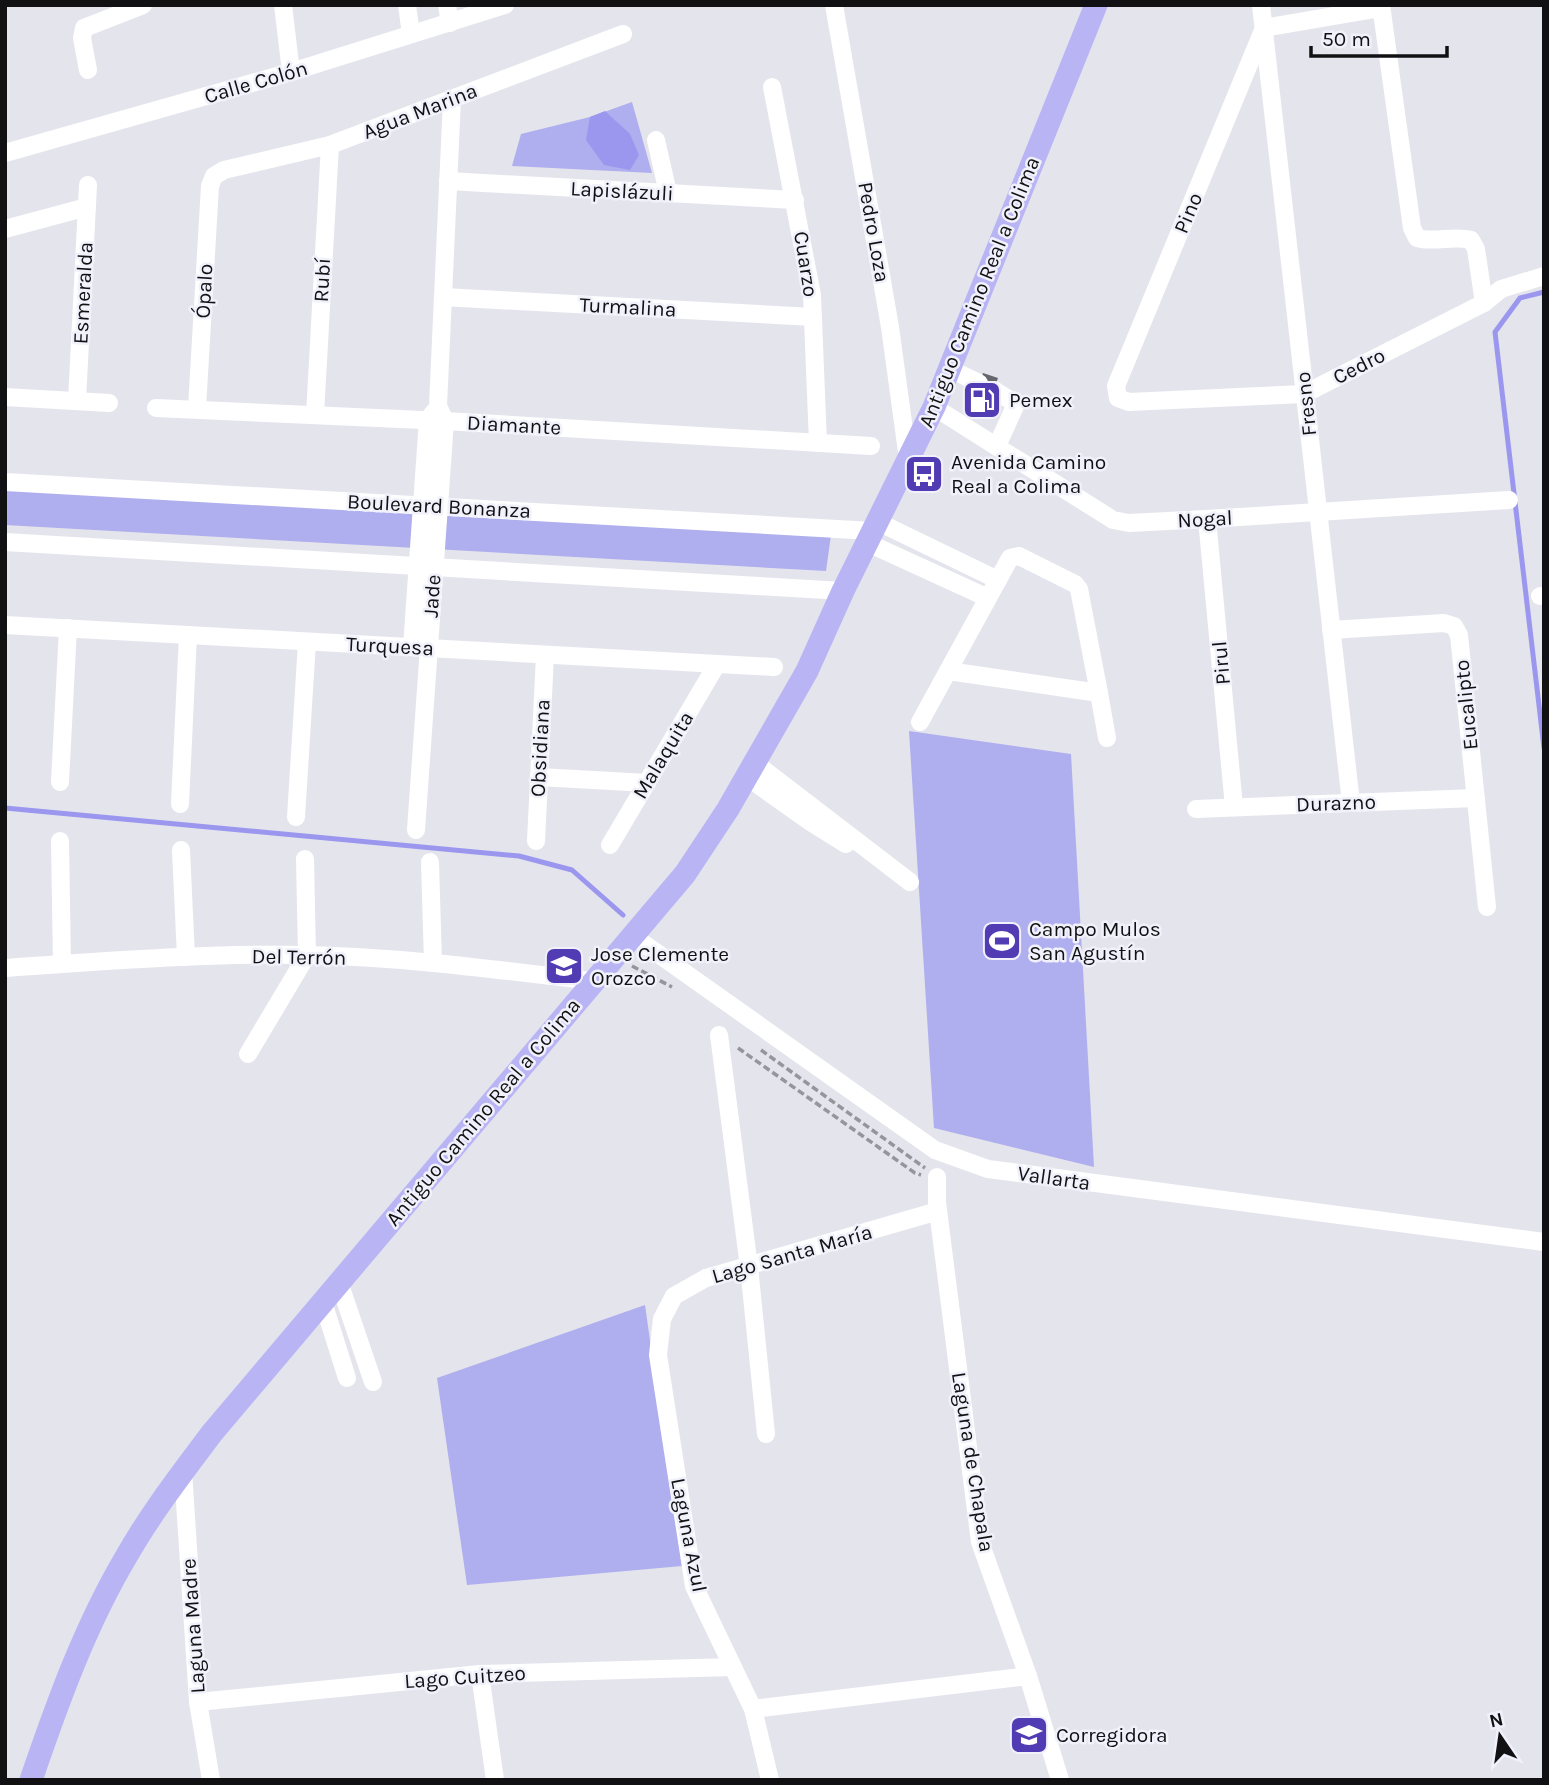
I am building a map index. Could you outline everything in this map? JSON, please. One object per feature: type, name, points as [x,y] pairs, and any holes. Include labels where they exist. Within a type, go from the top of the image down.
[{"type":"main road","name":"Antiguo Camino Real a Colima","points":[[31,1780],[52,1717],[96,1615],[125,1558],[183,1471],[212,1433],[685,874],[729,809],[807,671],[934,407],[1096,5]]},
{"type":"street","points":[[88,70],[82,38],[84,28],[143,5]]},
{"type":"street","points":[[283,5],[290,72]]},
{"type":"street","points":[[407,5],[411,34]]},
{"type":"street","name":"Calle Colón","points":[[5,153],[290,72],[411,34],[448,14],[505,5]]},
{"type":"street","name":"Pedro Loza","points":[[834,5],[890,327],[908,460]]},
{"type":"street","name":"Fresno","points":[[1261,5],[1351,803]]},
{"type":"street","points":[[1264,28],[1381,7],[1412,228],[1417,237],[1427,240],[1471,240],[1476,249],[1484,303]]},
{"type":"street","name":"Pino","points":[[1118,398],[1116,386],[1264,28]]},
{"type":"street","name":"Agua Marina","points":[[214,176],[224,170],[330,145],[623,34]]},
{"type":"street","name":"Cuarzo","points":[[772,87],[812,295],[818,443]]},
{"type":"street","name":"Jade","points":[[416,830],[420,648],[437,416],[452,99]]},
{"type":"street","points":[[656,140],[668,193]]},
{"type":"street","name":"Rubí","points":[[315,415],[330,145]]},
{"type":"street","name":"Ópalo","points":[[197,408],[210,186],[214,176]]},
{"type":"street","name":"Lapislázuli","points":[[449,181],[795,200]]},
{"type":"street","name":"Esmeralda","points":[[78,401],[88,185]]},
{"type":"street","points":[[5,229],[87,207]]},
{"type":"street","name":"Cedro","points":[[1118,398],[1129,402],[1304,394],[1484,303],[1501,289],[1544,276]]},
{"type":"street","name":"Turmalina","points":[[443,297],[813,317]]},
{"type":"street","points":[[950,369],[1016,404],[996,446]]},
{"type":"street","points":[[5,397],[109,403]]},
{"type":"street","name":"Nogal","points":[[934,407],[1113,520],[1129,523],[1509,500]]},
{"type":"street","name":"Diamante","points":[[156,408],[315,415],[437,416],[871,446]]},
{"type":"street","name":"Boulevard Bonanza","points":[[5,482],[873,532]]},
{"type":"street","name":"Pirul","points":[[1207,519],[1234,807]]},
{"type":"street","points":[[873,532],[998,580]]},
{"type":"street","points":[[873,532],[988,598]]},
{"type":"street","points":[[5,542],[843,592]]},
{"type":"street","points":[[920,722],[1010,558],[1019,556],[1075,584],[1080,594],[1107,738]]},
{"type":"street","name":"Eucalipto","points":[[1331,630],[1444,623],[1454,626],[1459,635],[1487,907]]},
{"type":"street","name":"Turquesa","points":[[5,625],[774,667]]},
{"type":"street","points":[[60,782],[68,628]]},
{"type":"street","points":[[180,804],[188,635]]},
{"type":"street","points":[[296,817],[307,642]]},
{"type":"street","name":"Obsidiana","points":[[536,841],[545,655]]},
{"type":"street","name":"Malaquita","points":[[610,845],[717,664]]},
{"type":"street","points":[[948,671],[1099,693]]},
{"type":"street","points":[[751,770],[813,816],[843,844],[855,839],[910,882]]},
{"type":"street","points":[[539,776],[647,783]]},
{"type":"street","name":"Durazno","points":[[1196,809],[1476,798]]},
{"type":"street","points":[[60,841],[62,964]]},
{"type":"street","points":[[181,850],[186,957]]},
{"type":"street","points":[[248,1054],[307,955],[305,859]]},
{"type":"street","points":[[430,862],[433,963]]},
{"type":"street","name":"Vallarta","points":[[633,936],[935,1150],[988,1169],[1544,1242]]},
{"type":"street","name":"Del Terrón","points":[[5,968],[186,957],[307,955],[433,963],[593,981]]},
{"type":"street","points":[[719,1035],[749,1266],[766,1434]]},
{"type":"street","name":"Laguna de Chapala","points":[[937,1177],[938,1211],[980,1542],[1028,1676],[1060,1780]]},
{"type":"street","name":"Lago Santa María","points":[[662,1319],[674,1296],[706,1278],[938,1211]]},
{"type":"street","points":[[339,1282],[373,1382]]},
{"type":"street","points":[[323,1302],[347,1378]]},
{"type":"street","name":"Laguna Azul","points":[[662,1319],[658,1355],[694,1586],[753,1709],[770,1780]]},
{"type":"street","name":"Laguna Madre","points":[[183,1471],[198,1702],[211,1780]]},
{"type":"street","name":"Lago Cuitzeo","points":[[198,1702],[480,1674],[733,1667]]},
{"type":"street","points":[[480,1674],[495,1780]]},
{"type":"street","points":[[753,1709],[1028,1676]]},
{"type":"path","points":[[615,956],[681,994]]},
{"type":"path","points":[[719,1035],[915,1173],[937,1177]]},
{"type":"path","points":[[757,1048],[937,1177]]},
{"type":"shaded area","points":[[632,102],[652,173],[512,166],[521,134],[590,117]]},
{"type":"shaded area","points":[[605,111],[630,134],[639,155],[630,170],[604,165],[586,140],[590,117]]},
{"type":"shaded area","points":[[5,486],[831,535],[826,571],[5,525]]},
{"type":"shaded area","name":"Campo Mulos San Agustín","points":[[909,731],[1071,754],[1094,1167],[934,1128]]},
{"type":"shaded area","points":[[645,1305],[682,1566],[467,1585],[437,1378]]},
{"type":"building","name":"Pemex","points":[[983,373],[998,378],[984,415],[970,410]]},
{"type":"waterway","points":[[1544,292],[1520,298],[1495,332],[1544,748]]},
{"type":"waterway","points":[[5,808],[519,856],[572,870],[623,915]]},
{"type":"place","name":"Pemex","points":[[982,400]]},
{"type":"place","name":"Avenida Camino Real a Colima","points":[[924,474]]},
{"type":"place","name":"Campo Mulos San Agustín","points":[[1002,941]]},
{"type":"place","name":"Jose Clemente Orozco","points":[[564,966]]},
{"type":"place","name":"Corregidora","points":[[1029,1735]]}]
